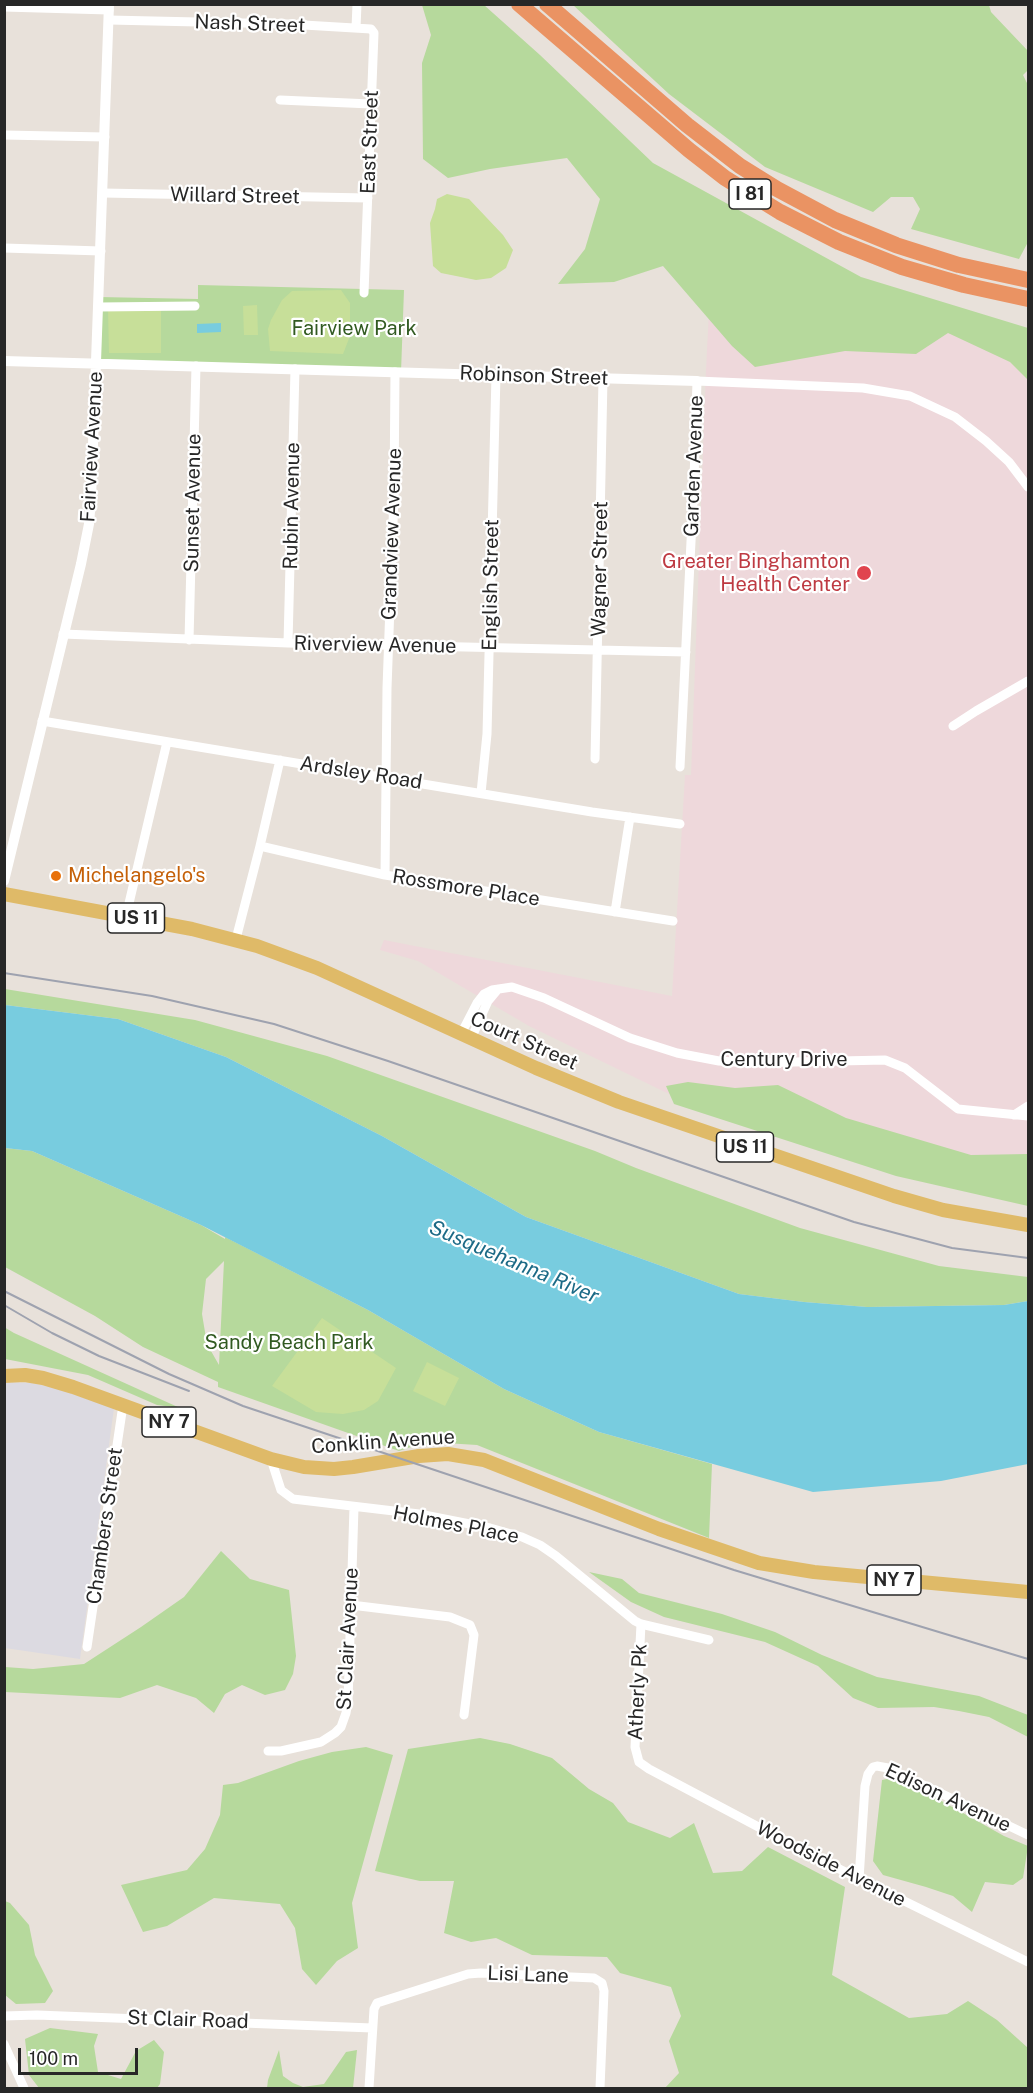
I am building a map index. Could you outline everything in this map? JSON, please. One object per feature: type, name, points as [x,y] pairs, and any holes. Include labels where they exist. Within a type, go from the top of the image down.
[{"type":"highway","name":"I 81","points":[[519,4],[689,150],[725,178],[790,218],[849,246],[902,267],[964,285],[1029,298]]},
{"type":"highway","name":"I 81","points":[[546,4],[687,125],[740,166],[777,189],[835,220],[896,245],[958,265],[1029,280]]},
{"type":"main road","name":"Court Street","points":[[4,894],[236,939],[317,968],[466,1037],[619,1102],[855,1184],[943,1210],[1029,1225]]},
{"type":"main road","name":"Conklin Avenue","points":[[4,1376],[25,1375],[43,1378],[271,1459],[304,1467],[334,1469],[419,1455],[448,1454],[484,1460],[659,1530],[759,1563],[814,1572],[1029,1592]]},
{"type":"street","points":[[356,28],[357,4]]},
{"type":"street","name":"Nash Street","points":[[4,8],[109,11],[356,28]]},
{"type":"street","name":"Fairview Avenue","points":[[4,881],[89,524],[109,11]]},
{"type":"street","name":"East Street","points":[[356,28],[371,29],[374,33],[364,293]]},
{"type":"street","points":[[280,100],[371,104]]},
{"type":"street","points":[[4,135],[105,137]]},
{"type":"street","name":"Willard Street","points":[[103,193],[368,198]]},
{"type":"street","points":[[4,248],[101,251]]},
{"type":"street","points":[[99,307],[195,306]]},
{"type":"street","name":"Robinson Street","points":[[4,361],[863,388],[910,396],[955,417],[1009,462],[1028,487]]},
{"type":"street","name":"Sunset Avenue","points":[[189,640],[196,366]]},
{"type":"street","name":"Rubin Avenue","points":[[288,643],[296,369]]},
{"type":"street","name":"Grandview Avenue","points":[[385,875],[395,372]]},
{"type":"street","name":"English Street","points":[[481,793],[487,734],[496,375]]},
{"type":"street","name":"Wagner Street","points":[[595,759],[603,379]]},
{"type":"street","name":"Garden Avenue","points":[[680,767],[697,381]]},
{"type":"street","name":"Riverview Avenue","points":[[63,634],[288,643],[686,652]]},
{"type":"street","points":[[953,726],[1029,681]]},
{"type":"street","name":"Ardsley Road","points":[[42,721],[680,824]]},
{"type":"street","points":[[126,916],[166,742]]},
{"type":"street","points":[[236,939],[280,760]]},
{"type":"street","points":[[615,912],[630,817]]},
{"type":"street","name":"Rossmore Place","points":[[260,846],[385,875],[673,921]]},
{"type":"street","name":"Century Drive","points":[[466,1037],[481,997],[488,991],[508,986],[518,988],[630,1038],[705,1059],[749,1063],[878,1059],[892,1061],[905,1068],[958,1109],[1029,1116]]},
{"type":"street","points":[[1014,1115],[1029,1106]]},
{"type":"street","name":"Chambers Street","points":[[87,1647],[123,1405]]},
{"type":"street","name":"Holmes Place","points":[[271,1459],[281,1490],[293,1499],[419,1514],[490,1528],[522,1537],[556,1556],[641,1624],[709,1640]]},
{"type":"street","name":"St Clair Avenue","points":[[268,1751],[290,1750],[321,1742],[341,1727],[348,1701],[354,1507]]},
{"type":"street","points":[[351,1605],[450,1617],[470,1625],[474,1635],[464,1715]]},
{"type":"street","name":"Atherly Pk","points":[[638,1759],[635,1747],[641,1624]]},
{"type":"street","name":"Woodside Avenue","points":[[638,1759],[649,1769],[859,1880],[1029,1962]]},
{"type":"street","name":"Edison Avenue","points":[[859,1880],[865,1786],[868,1774],[873,1767],[888,1768],[1029,1835]]},
{"type":"street","name":"Lisi Lane","points":[[372,2028],[374,2009],[382,2000],[468,1974],[594,1978],[602,1983],[604,1991],[600,2088]]},
{"type":"street","name":"St Clair Road","points":[[4,2016],[61,2015],[372,2028]]},
{"type":"street","points":[[369,2088],[372,2028]]},
{"type":"street","points":[[4,2044],[24,2088]]},
{"type":"shaded area","name":"Greater Binghamton Health Center","points":[[714,213],[849,292],[1028,339],[1028,1163],[939,1173],[669,1094],[529,1026],[418,961],[380,950],[384,940],[672,996],[685,775],[691,775]]},
{"type":"shaded area","points":[[5,1382],[32,1383],[55,1388],[114,1408],[80,1659],[5,1648]]},
{"type":"green space","points":[[422,5],[484,5],[653,163],[861,277],[1028,328],[1028,380],[1010,362],[948,333],[916,354],[845,351],[755,367],[732,346],[663,266],[614,282],[558,284],[585,249],[600,199],[567,158],[490,169],[448,178],[423,159],[422,63],[431,35]]},
{"type":"green space","points":[[573,5],[989,5],[991,12],[1028,51],[1028,70],[1023,75],[1028,85],[1028,242],[1019,259],[911,229],[920,209],[913,197],[891,197],[873,212],[765,167],[669,94]]},
{"type":"green space","points":[[447,194],[469,199],[503,235],[513,250],[506,268],[491,278],[476,280],[441,273],[433,266],[430,223],[437,199]]},
{"type":"green space","name":"Fairview Park","points":[[198,285],[404,290],[401,372],[96,363],[99,297],[198,299]]},
{"type":"green space","points":[[341,290],[350,303],[350,336],[343,354],[270,351],[268,329],[271,320],[282,300],[292,291]]},
{"type":"green space","points":[[257,305],[258,335],[244,335],[243,306]]},
{"type":"green space","points":[[108,309],[161,309],[161,353],[109,353]]},
{"type":"green space","points":[[5,989],[195,1020],[327,1056],[595,1151],[800,1228],[939,1266],[1028,1277],[1028,1301],[1004,1305],[867,1307],[739,1294],[526,1217],[382,1136],[226,1057],[118,1019],[5,1005]]},
{"type":"green space","points":[[688,1082],[735,1088],[778,1085],[846,1118],[971,1155],[1028,1154],[1028,1206],[896,1176],[674,1104],[666,1086]]},
{"type":"green space","name":"Sandy Beach Park","points":[[5,1148],[32,1151],[201,1225],[225,1239],[225,1237],[368,1310],[504,1389],[599,1432],[712,1464],[709,1538],[477,1445],[445,1443],[417,1445],[399,1451],[218,1387],[218,1382],[143,1347],[95,1316],[5,1267]],"holes":[[[224,1261],[219,1365],[207,1344],[202,1314],[206,1279]]]},
{"type":"green space","points":[[322,1318],[396,1368],[378,1401],[364,1410],[343,1414],[316,1412],[272,1386]]},
{"type":"green space","points":[[4,1327],[180,1408],[157,1405],[88,1375],[5,1359]]},
{"type":"green space","points":[[427,1362],[459,1378],[445,1406],[413,1391]]},
{"type":"green space","points":[[221,1551],[250,1579],[289,1590],[296,1656],[293,1674],[285,1690],[265,1695],[242,1685],[225,1694],[214,1713],[196,1698],[157,1685],[120,1698],[5,1692],[5,1667],[33,1669],[84,1664],[184,1597]]},
{"type":"green space","points":[[589,1572],[622,1579],[639,1593],[722,1614],[775,1632],[822,1655],[877,1677],[979,1696],[1028,1715],[1028,1737],[989,1717],[959,1711],[934,1707],[878,1708],[853,1698],[818,1666],[765,1642],[664,1617],[631,1602]]},
{"type":"green space","points":[[480,1738],[510,1744],[552,1758],[589,1789],[613,1803],[628,1822],[670,1838],[694,1823],[713,1873],[742,1871],[768,1847],[845,1887],[832,1975],[909,2018],[947,2014],[968,2001],[997,2020],[1028,2048],[1028,2088],[665,2088],[679,2073],[669,2041],[681,2016],[671,1987],[620,1973],[607,1957],[532,1955],[496,1938],[471,1942],[444,1933],[454,1881],[420,1881],[375,1871],[408,1749]]},
{"type":"green space","points":[[366,1747],[393,1755],[352,1903],[358,1948],[337,1961],[316,1985],[302,1969],[295,1928],[280,1904],[214,1898],[167,1926],[143,1932],[121,1885],[187,1870],[205,1849],[220,1815],[223,1785],[238,1783],[332,1752]]},
{"type":"green space","points":[[892,1778],[1028,1846],[1023,1878],[1013,1885],[985,1882],[972,1912],[953,1896],[883,1875],[873,1861],[882,1780]]},
{"type":"green space","points":[[5,1901],[10,1903],[29,1925],[35,1955],[53,1991],[45,2003],[16,2004],[5,1995]]},
{"type":"green space","points":[[50,2028],[98,2034],[94,2046],[98,2072],[121,2079],[136,2051],[154,2040],[164,2052],[160,2084],[157,2088],[39,2088],[29,2075],[25,2039]]},
{"type":"green space","points":[[279,2050],[283,2076],[303,2087],[324,2084],[346,2052],[357,2050],[353,2088],[267,2088]]},
{"type":"water","points":[[221,323],[221,332],[197,333],[197,324]]},
{"type":"water","name":"Susquehanna River","points":[[5,1005],[118,1019],[226,1057],[382,1136],[526,1217],[739,1294],[867,1307],[1004,1305],[1028,1301],[1028,1464],[941,1481],[813,1492],[599,1432],[504,1389],[368,1310],[201,1225],[32,1151],[5,1148]]},
{"type":"railway","points":[[4,973],[152,996],[274,1024],[388,1061],[854,1222],[952,1248],[1028,1258]]},
{"type":"railway","points":[[4,1291],[169,1374],[243,1406],[734,1570],[1028,1659]]},
{"type":"railway","points":[[4,1305],[52,1333],[99,1356],[189,1391]]},
{"type":"place","name":"Greater Binghamton Health Center","points":[[864,573]]},
{"type":"place","name":"Michelangelo's","points":[[56,876]]}]
